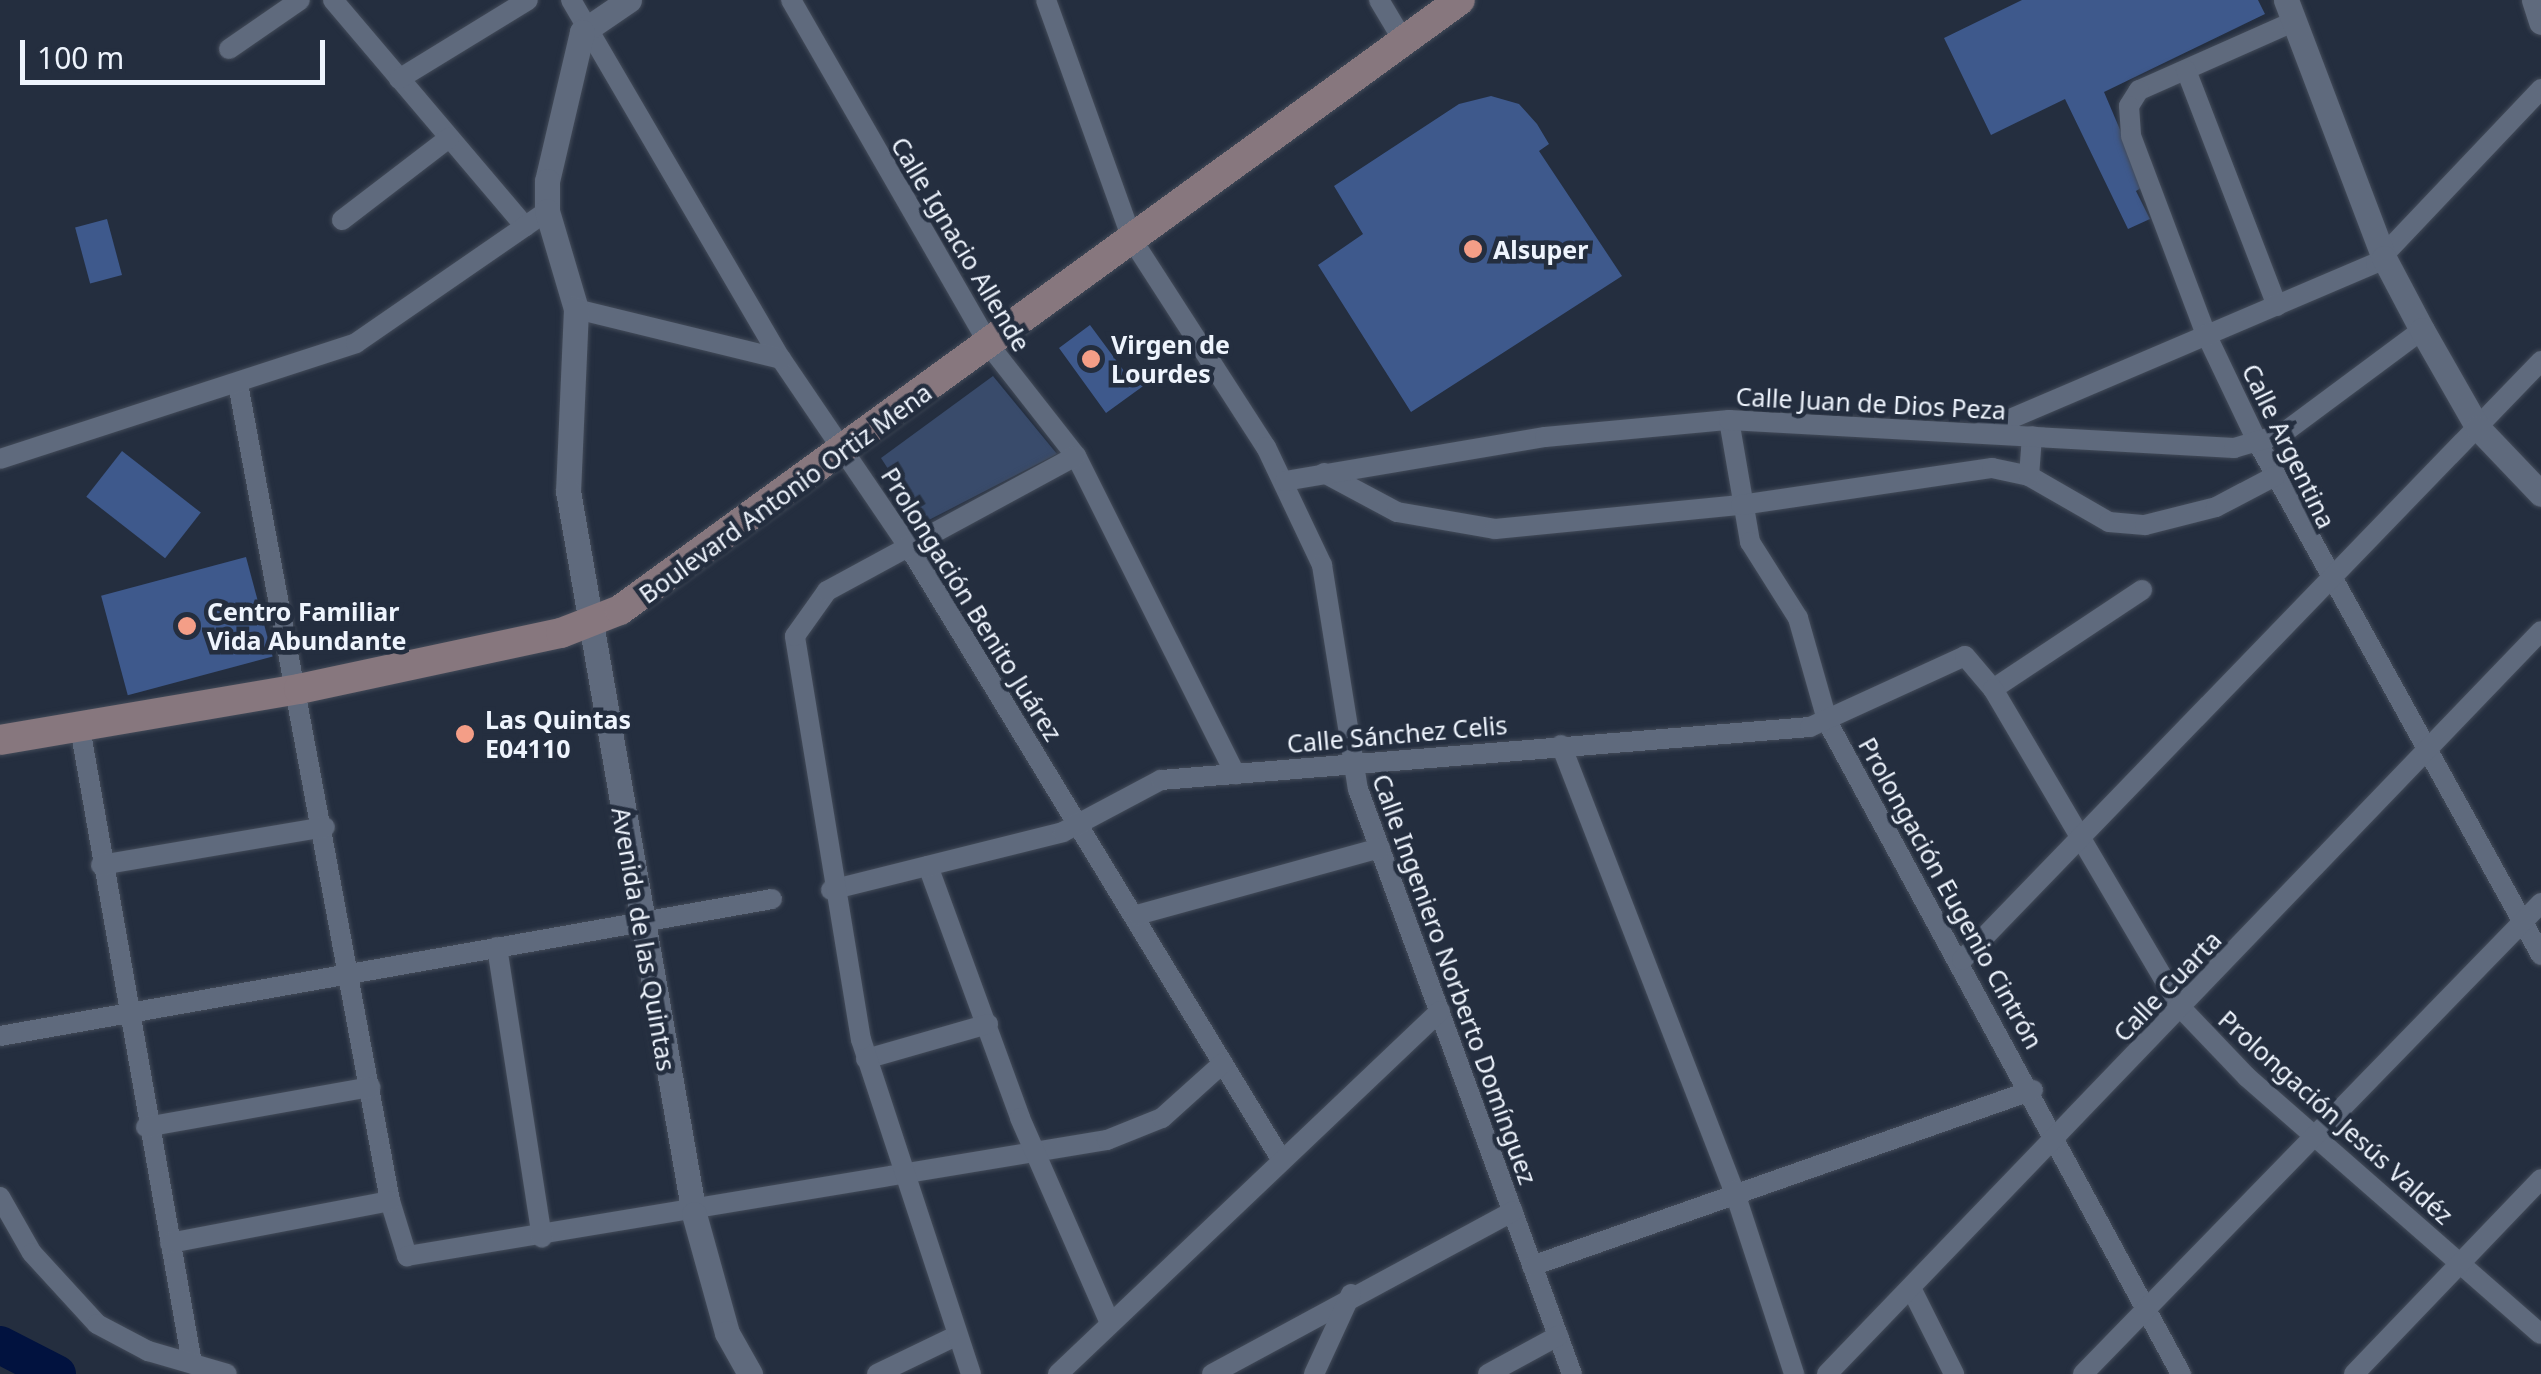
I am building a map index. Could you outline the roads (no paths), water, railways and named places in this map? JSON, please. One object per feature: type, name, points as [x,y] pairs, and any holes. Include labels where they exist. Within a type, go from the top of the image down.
[{"type":"main road","name":"Boulevard Antonio Ortiz Mena","points":[[0,740],[299,688],[591,624],[653,590],[846,452],[1460,0]]},
{"type":"street","points":[[229,50],[300,0]]},
{"type":"street","points":[[333,0],[525,226]]},
{"type":"street","points":[[398,79],[528,0]]},
{"type":"street","name":"Prolongación Benito Juárez","points":[[571,0],[781,359],[909,547],[1138,915],[1282,1158]]},
{"type":"street","points":[[586,26],[629,0]]},
{"type":"street","name":"Calle Ignacio Allende","points":[[791,0],[990,345],[1076,456],[1235,774]]},
{"type":"street","name":"Calle Ingeniero Norberto Domínguez","points":[[1046,0],[1133,241],[1284,481],[1327,588],[1350,764],[1572,1374]]},
{"type":"street","points":[[1379,0],[1404,42]]},
{"type":"street","points":[[2534,0],[2541,22]]},
{"type":"street","points":[[2290,10],[2384,258],[2478,428],[2541,494]]},
{"type":"street","name":"Calle Argentina","points":[[2290,10],[2186,70],[2136,93],[2128,116],[2206,334],[2258,444],[2329,582],[2541,956]]},
{"type":"street","name":"Avenida de las Quintas","points":[[586,26],[550,162],[547,211],[576,309],[566,463],[641,925],[694,1214],[727,1333],[750,1374]]},
{"type":"street","points":[[2186,70],[2277,306]]},
{"type":"street","points":[[1982,432],[2384,258],[2541,89]]},
{"type":"street","points":[[342,220],[449,138]]},
{"type":"street","points":[[0,459],[238,384],[356,342],[547,211]]},
{"type":"street","points":[[576,309],[781,359]]},
{"type":"street","name":"Calle Juan de Dios Peza","points":[[1284,481],[1545,437],[1729,420],[1982,432],[2198,450],[2258,444],[2311,415],[2422,330]]},
{"type":"street","points":[[1962,960],[2541,361]]},
{"type":"street","points":[[238,384],[299,688],[348,974],[402,1252],[420,1260],[1037,1156],[1138,1130],[1223,1063]]},
{"type":"street","name":"Prolongación Eugenio Cintrón","points":[[1729,420],[1741,505],[1755,554],[1798,618],[1828,723],[2033,1090],[2181,1374]]},
{"type":"street","points":[[2029,476],[2032,436]]},
{"type":"street","points":[[970,1374],[900,1177],[866,1059],[831,890],[794,636],[810,605],[1076,456]]},
{"type":"street","points":[[1324,473],[1386,508],[1495,528],[1741,505],[1992,468],[2029,476],[2109,522],[2146,525],[2216,507],[2275,476]]},
{"type":"street","points":[[1993,688],[2142,590]]},
{"type":"street","name":"Calle Cuarta","points":[[1826,1374],[1912,1290],[2541,631]]},
{"type":"street","name":"Calle Sánchez Celis","points":[[831,890],[1081,823],[1162,780],[1828,723],[1971,658]]},
{"type":"street","name":"Prolongación Jesús Valdéz","points":[[1971,658],[2084,838],[2182,1008],[2316,1139],[2541,1334]]},
{"type":"street","points":[[80,728],[146,1128],[192,1363]]},
{"type":"street","points":[[1561,746],[1734,1190],[1788,1372]]},
{"type":"street","points":[[101,865],[324,827]]},
{"type":"street","points":[[1138,915],[1380,848]]},
{"type":"street","points":[[928,866],[1037,1156],[1110,1323]]},
{"type":"street","points":[[0,1036],[772,899]]},
{"type":"street","points":[[2083,1374],[2316,1139],[2541,902]]},
{"type":"street","points":[[497,947],[542,1238]]},
{"type":"street","points":[[1058,1374],[1440,1011]]},
{"type":"street","points":[[866,1059],[988,1024]]},
{"type":"street","points":[[146,1128],[370,1086]]},
{"type":"street","points":[[1532,1266],[1734,1190],[2033,1090]]},
{"type":"street","points":[[2354,1374],[2541,1179]]},
{"type":"street","points":[[0,1197],[32,1253],[97,1324],[227,1374]]},
{"type":"street","points":[[170,1243],[390,1202]]},
{"type":"street","points":[[1212,1374],[1351,1294],[1513,1211]]},
{"type":"street","points":[[1912,1290],[1954,1374]]},
{"type":"street","points":[[1314,1374],[1351,1294]]},
{"type":"street","points":[[887,1372],[956,1336]]},
{"type":"street","points":[[1488,1374],[1558,1336]]},
{"type":"waterway","points":[[0,1345],[57,1374]]},
{"type":"place","name":"Alsuper","points":[[1473,249]]},
{"type":"place","name":"Virgen de Lourdes","points":[[1091,359]]},
{"type":"place","name":"Centro Familiar Vida Abundante","points":[[187,626]]},
{"type":"place","name":"Las Quintas E04110","points":[[465,734]]}]
